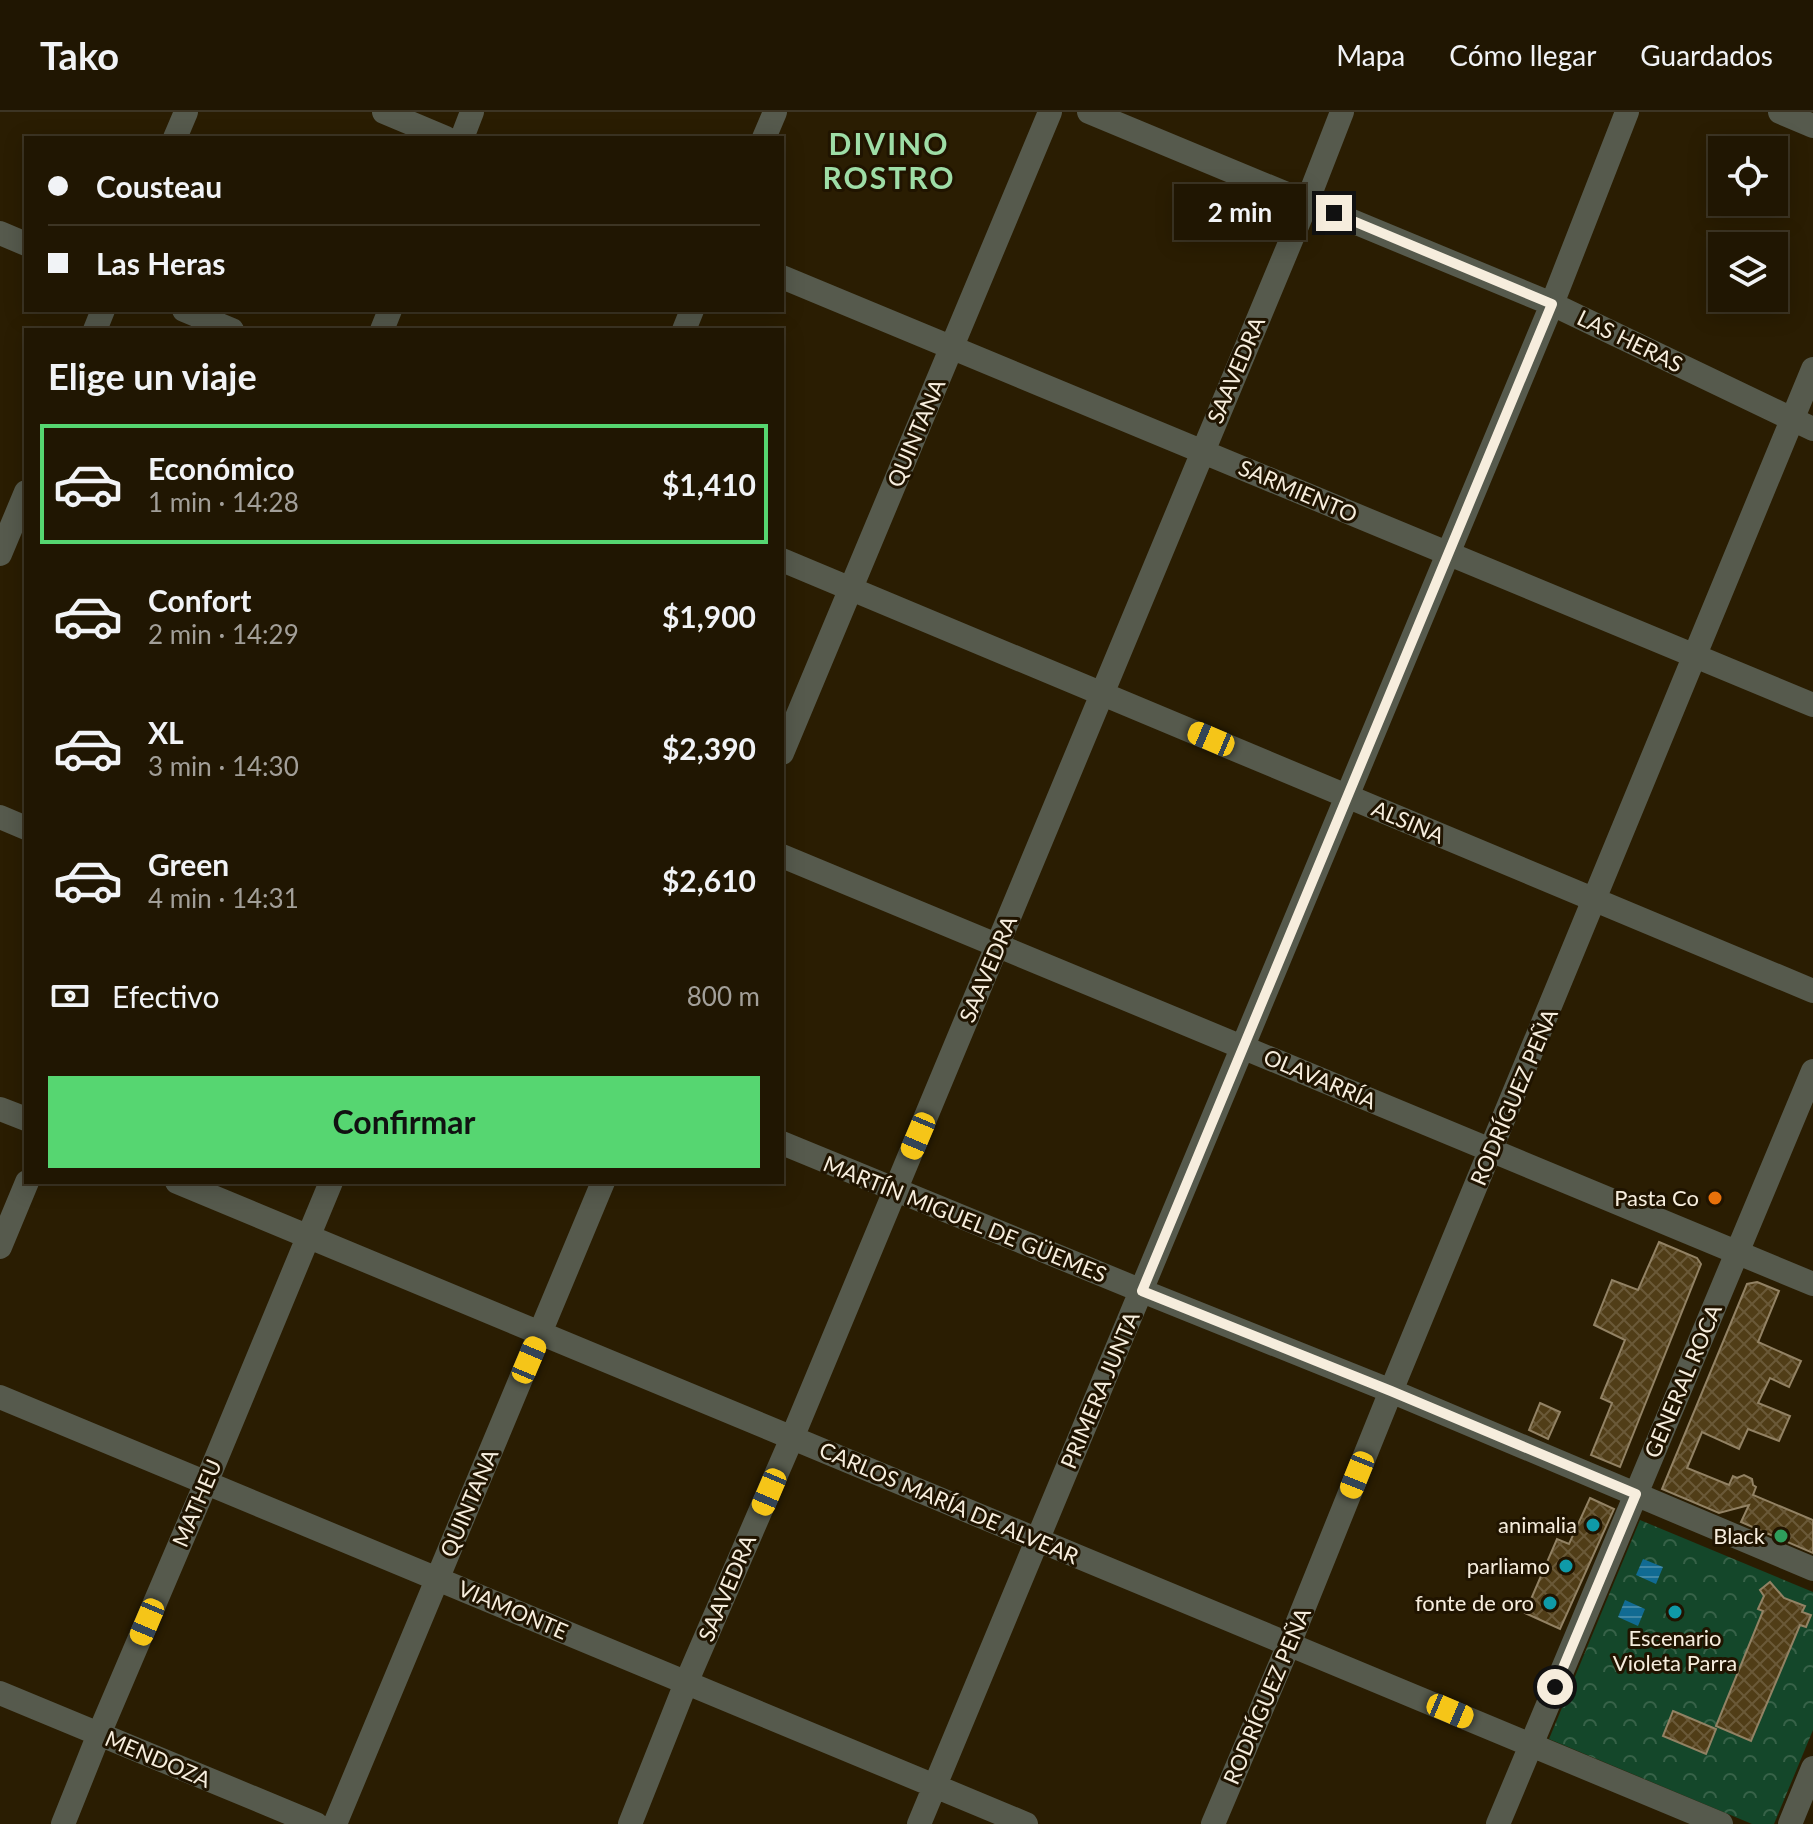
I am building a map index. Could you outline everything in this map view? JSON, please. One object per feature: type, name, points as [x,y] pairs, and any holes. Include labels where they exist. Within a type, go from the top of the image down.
[{"type":"street","points":[[176,136],[186,112]]},
{"type":"street","points":[[384,112],[441,136]]},
{"type":"street","points":[[463,136],[472,112]]},
{"type":"street","points":[[765,136],[775,112]]},
{"type":"street","name":"QUINTANA","points":[[784,748],[1050,112]]},
{"type":"street","name":"LAS HERAS","points":[[1089,112],[1552,304],[1803,425]]},
{"type":"street","name":"SAAVEDRA","points":[[630,1824],[686,1683],[792,1438],[1342,112]]},
{"type":"street","name":"PRIMERA JUNTA","points":[[919,1824],[1552,304],[1627,112]]},
{"type":"street","points":[[1780,112],[1813,126]]},
{"type":"street","points":[[0,233],[24,243]]},
{"type":"street","name":"SARMIENTO","points":[[784,278],[1813,705]]},
{"type":"street","points":[[189,312],[227,328]]},
{"type":"street","name":"RODRÍGUEZ PEÑA","points":[[1213,1824],[1696,657],[1803,425],[1813,369]]},
{"type":"street","points":[[8,541],[24,497]]},
{"type":"street","name":"ALSINA","points":[[784,561],[1813,991]]},
{"type":"street","points":[[0,817],[24,827]]},
{"type":"street","name":"OLAVARRÍA","points":[[784,857],[1813,1284]]},
{"type":"street","name":"GENERAL ROCA","points":[[1498,1824],[1813,1071]]},
{"type":"street","points":[[0,1109],[24,1118]]},
{"type":"street","name":"MARTÍN MIGUEL DE GÜEMES","points":[[784,1144],[1391,1391],[1813,1569]]},
{"type":"street","points":[[0,1247],[26,1184]]},
{"type":"street","name":"CARLOS MARÍA DE ALVEAR","points":[[182,1184],[1721,1824]]},
{"type":"street","name":"MATHEU","points":[[63,1824],[330,1184]]},
{"type":"street","name":"QUINTANA","points":[[335,1824],[602,1184]]},
{"type":"street","name":"VIAMONTE","points":[[0,1397],[1026,1824]]},
{"type":"street","name":"MENDOZA","points":[[0,1693],[316,1824]]},
{"type":"street","points":[[1790,1824],[1813,1768]]},
{"type":"green space","points":[[1640,1520],[1813,1592],[1813,1730],[1774,1824],[1752,1824],[1549,1739]]},
{"type":"water","points":[[1643,1559],[1663,1567],[1656,1584],[1636,1575]]},
{"type":"water","points":[[1625,1600],[1645,1609],[1638,1626],[1618,1617]]},
{"type":"building","points":[[1659,1242],[1697,1258],[1701,1264],[1620,1467],[1591,1455],[1612,1403],[1601,1398],[1625,1340],[1594,1325],[1612,1280],[1638,1290]]},
{"type":"building","points":[[1757,1282],[1779,1291],[1758,1342],[1801,1361],[1789,1387],[1770,1378],[1758,1403],[1790,1416],[1779,1441],[1748,1429],[1739,1449],[1702,1432],[1687,1468],[1729,1485],[1733,1476],[1744,1475],[1752,1479],[1756,1487],[1753,1495],[1813,1520],[1813,1553],[1741,1522],[1749,1505],[1719,1513],[1662,1489],[1747,1284]]},
{"type":"building","points":[[1540,1403],[1560,1412],[1548,1439],[1529,1430]]},
{"type":"building","points":[[1590,1498],[1614,1509],[1560,1629],[1525,1613],[1557,1539],[1569,1544]]},
{"type":"building","points":[[1770,1582],[1784,1598],[1805,1606],[1802,1612],[1811,1615],[1806,1627],[1800,1625],[1751,1741],[1716,1726],[1763,1611],[1758,1609],[1764,1596],[1760,1590]]},
{"type":"building","points":[[1673,1711],[1716,1729],[1706,1754],[1663,1736]]},
{"type":"place","name":"Pasta Co","points":[[1715,1198]]},
{"type":"place","name":"animalia","points":[[1593,1525]]},
{"type":"place","name":"Black","points":[[1781,1536]]},
{"type":"place","name":"parliamo","points":[[1566,1566]]},
{"type":"place","name":"fonte de oro","points":[[1550,1603]]},
{"type":"place","name":"Escenario Violeta Parra","points":[[1675,1612]]},
{"type":"district","name":"DIVINO ROSTRO","points":[[889,162]]},
{"type":"route","points":[[1334,213],[1552,304],[1142,1291],[1636,1494],[1555,1687]]}]
